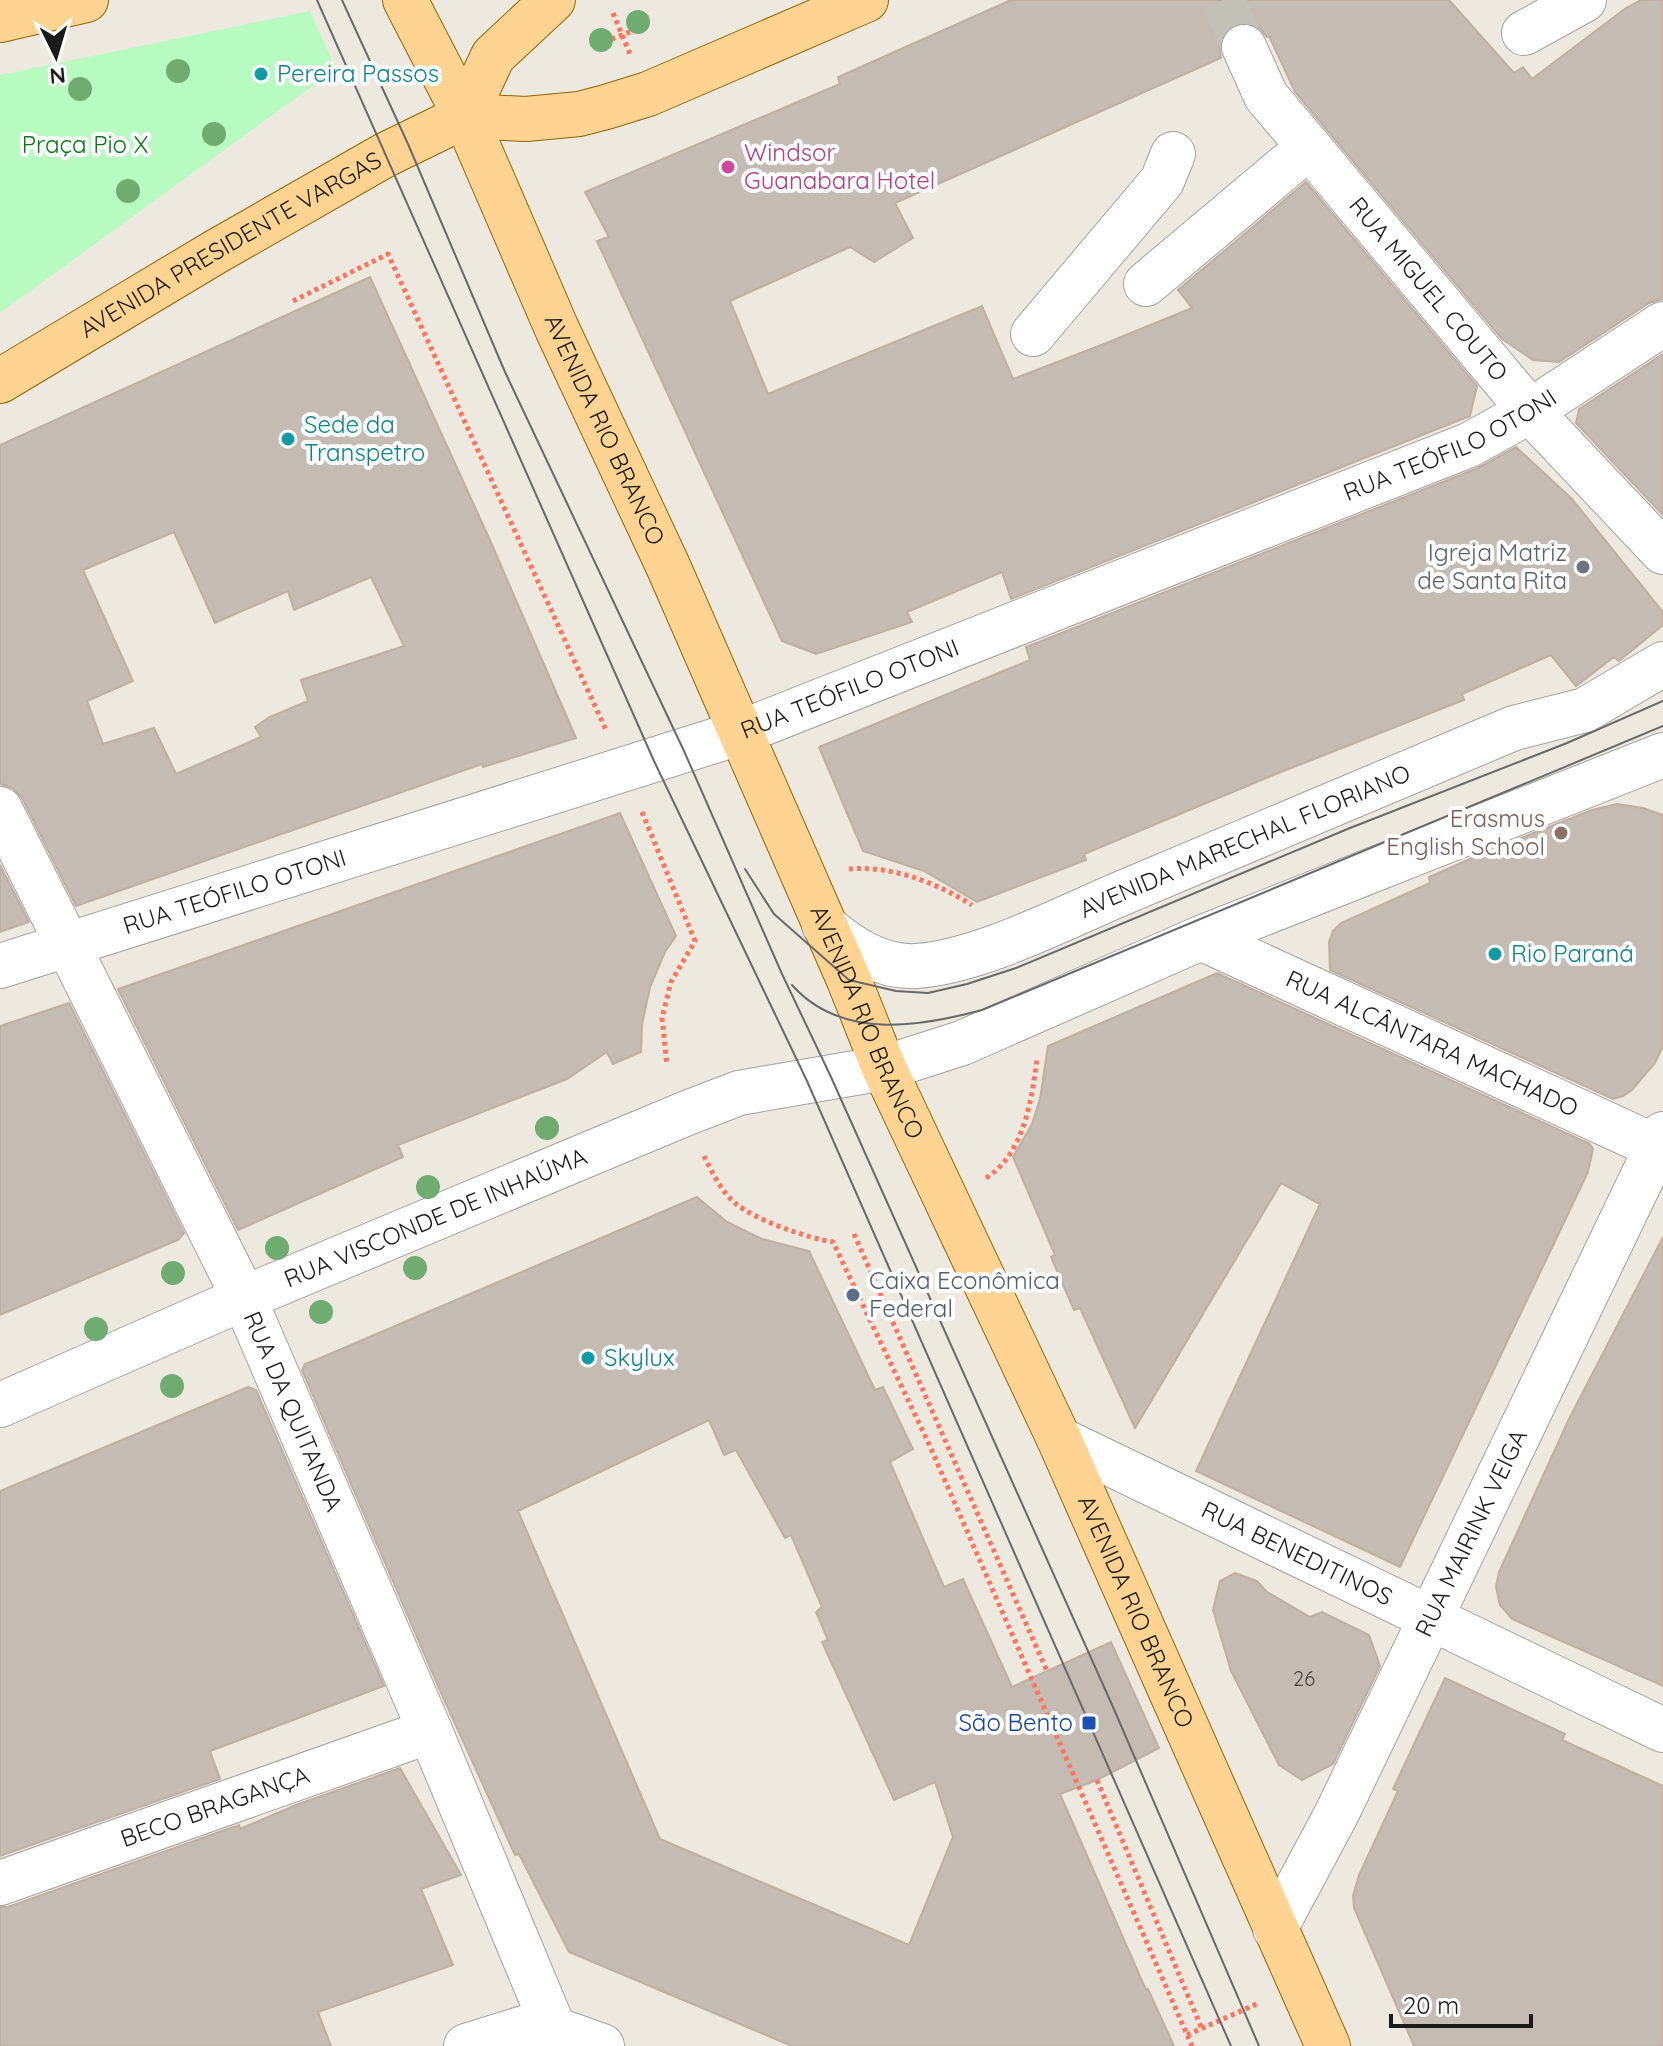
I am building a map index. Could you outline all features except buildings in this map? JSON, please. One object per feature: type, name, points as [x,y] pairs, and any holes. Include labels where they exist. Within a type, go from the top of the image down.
[{"type":"main road","points":[[0,20],[86,0]]},
{"type":"main road","name":"AVENIDA RIO BRANCO","points":[[405,0],[465,116],[562,340],[668,566],[884,1068],[1059,1439],[1328,2046]]},
{"type":"main road","points":[[465,116],[493,56],[553,0]]},
{"type":"main road","name":"AVENIDA PRESIDENTE VARGAS","points":[[0,381],[385,155],[465,116],[526,119],[579,114],[606,107],[648,94],[866,0]]},
{"type":"street","points":[[1524,33],[1584,0]]},
{"type":"street","name":"RUA MIGUEL COUTO","points":[[1244,47],[1266,96],[1530,411],[1663,552]]},
{"type":"street","points":[[1146,284],[1309,147]]},
{"type":"street","points":[[1033,334],[1162,181],[1173,154]]},
{"type":"street","name":"RUA TEÓFILO OTONI","points":[[0,966],[739,733],[1469,445],[1530,411],[1663,324]]},
{"type":"street","name":"AVENIDA MARECHAL FLORIANO","points":[[824,925],[849,948],[875,958],[912,966],[947,962],[1045,926],[1514,728],[1585,710],[1663,664]]},
{"type":"street","points":[[884,1068],[962,1043],[1201,938],[1663,755]]},
{"type":"street","name":"RUA DA QUITANDA","points":[[0,809],[244,1298],[554,2029]]},
{"type":"street","name":"RUA ALCÂNTARA MACHADO","points":[[1201,938],[1661,1144]]},
{"type":"street","name":"RUA VISCONDE DE INHAÚMA","points":[[0,1405],[244,1298],[739,1093],[884,1068]]},
{"type":"street","name":"RUA MAIRINK VEIGA","points":[[1275,1929],[1337,1813],[1661,1144]]},
{"type":"street","name":"RUA BENEDITINOS","points":[[1059,1439],[1663,1730]]},
{"type":"street","name":"BECO BRAGANÇA","points":[[0,1883],[430,1731]]},
{"type":"street","points":[[466,2046],[527,2027],[554,2029],[602,2046]]},
{"type":"path","points":[[613,13],[631,54]]},
{"type":"path","points":[[604,42],[643,27]]},
{"type":"path","points":[[293,301],[388,254],[625,770],[695,941],[671,982],[662,1018],[667,1065]]},
{"type":"path","points":[[804,878],[825,871],[861,868],[894,872],[929,883],[976,908]]},
{"type":"path","points":[[983,1180],[1009,1154],[1023,1127],[1038,1052]]},
{"type":"path","points":[[704,1156],[715,1178],[735,1204],[807,1238],[833,1242],[929,1444],[1192,2046]]},
{"type":"path","points":[[854,1234],[1047,1671]]},
{"type":"path","points":[[1097,1780],[1202,2029]]},
{"type":"path","points":[[1187,2035],[1260,2004]]},
{"type":"green space","name":"Praça Pio X","points":[[310,11],[336,69],[0,313],[0,75]]},
{"type":"tunnel","points":[[1223,0],[1244,47]]},
{"type":"tram line","points":[[317,0],[654,761],[807,1081],[1231,2046]]},
{"type":"tram line","points":[[342,0],[408,144],[505,372],[684,751],[831,1077],[1113,1707],[1259,2046]]},
{"type":"tram line","points":[[745,869],[774,914],[849,980],[896,991],[928,993],[1016,968],[1663,701]]},
{"type":"tram line","points":[[792,985],[812,1003],[857,1022],[907,1024],[982,1010],[1663,726]]},
{"type":"place","name":"Pereira Passos","points":[[261,74]]},
{"type":"place","name":"Windsor Guanabara Hotel","points":[[728,167]]},
{"type":"place","name":"Sede da Transpetro","points":[[288,439]]},
{"type":"place","name":"Igreja Matriz de Santa Rita","points":[[1583,567]]},
{"type":"place","name":"Erasmus English School","points":[[1561,833]]},
{"type":"place","name":"Rio Paraná","points":[[1495,954]]},
{"type":"place","name":"Caixa Econômica Federal","points":[[853,1295]]},
{"type":"place","name":"Skylux","points":[[588,1358]]},
{"type":"place","name":"São Bento","points":[[1089,1723]]}]
